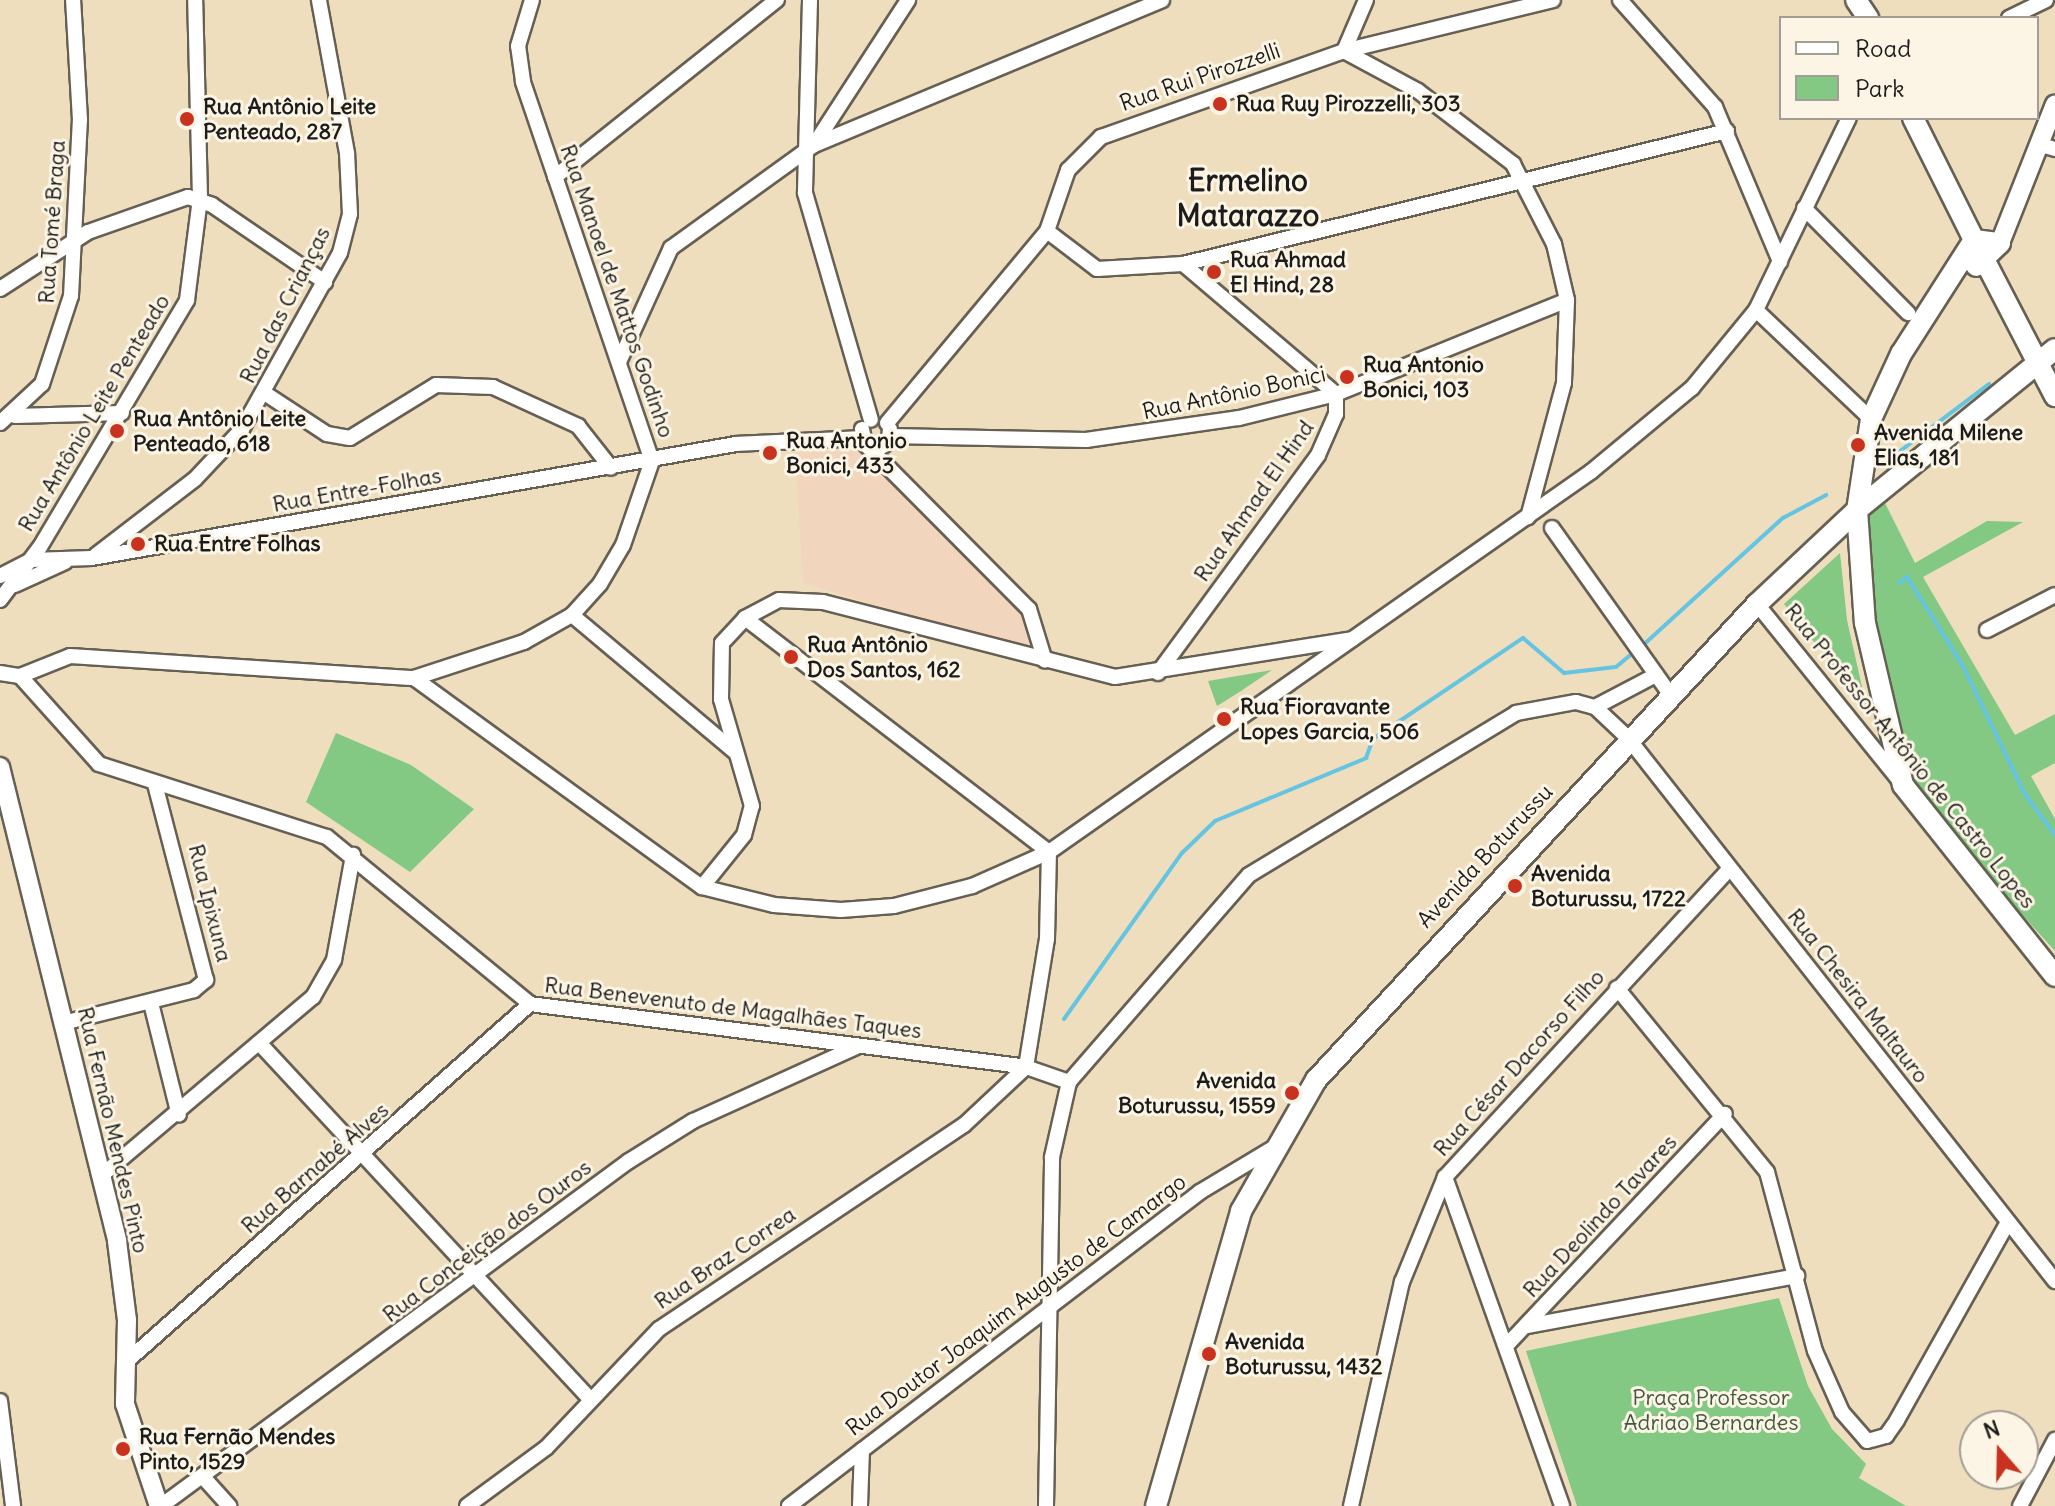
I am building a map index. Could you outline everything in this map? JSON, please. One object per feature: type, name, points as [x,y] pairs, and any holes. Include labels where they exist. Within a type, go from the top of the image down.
[{"type":"main road","points":[[1903,785],[1865,623],[1857,510],[1871,419],[1901,354],[1961,271],[1974,240],[1914,120]]},
{"type":"main road","points":[[1961,271],[1986,263],[2000,243],[1974,240]]},
{"type":"main road","points":[[1986,263],[2015,325],[2055,396]]},
{"type":"main road","points":[[2015,325],[2055,339]]},
{"type":"main road","name":"Avenida Boturussu","points":[[1156,1506],[1215,1286],[1241,1211],[1275,1147],[1362,1022],[1757,604],[1857,510],[2039,367],[2055,349]]},
{"type":"main road","name":"Rua Professor Antônio de Castro Lopes","points":[[1903,785],[2055,976]]},
{"type":"street","name":"Rua Tomé Braga","points":[[15,416],[56,356],[76,240],[80,90],[73,0]]},
{"type":"street","name":"Rua Antônio Leite Penteado","points":[[0,600],[6,582],[31,560],[122,413],[187,300],[200,198],[195,0]]},
{"type":"street","name":"Rua das Crianças","points":[[92,558],[195,479],[266,394],[325,282],[348,230],[351,198],[319,0]]},
{"type":"street","name":"Rua Manoel de Mattos Godinho","points":[[20,676],[70,656],[327,678],[414,678],[479,661],[572,615],[623,545],[652,461],[519,66],[520,32],[532,0]]},
{"type":"street","points":[[555,177],[777,0]]},
{"type":"street","points":[[810,0],[809,211],[871,420],[862,438]]},
{"type":"street","points":[[808,150],[908,0]]},
{"type":"street","points":[[619,362],[671,248],[808,150],[1162,0]]},
{"type":"street","points":[[1366,0],[1344,51],[1447,111],[1527,180],[1554,244],[1567,300],[1564,383],[1528,517]]},
{"type":"street","name":"Rua Rui Pirozzelli","points":[[1047,231],[1068,170],[1101,137],[1344,51],[1553,0]]},
{"type":"street","points":[[1620,0],[1715,107],[1780,262]]},
{"type":"street","points":[[2013,16],[2046,0]]},
{"type":"street","points":[[2000,243],[2048,147],[2055,104]]},
{"type":"street","points":[[414,678],[702,887],[774,905],[894,906],[972,886],[1049,852],[1528,517],[1692,388],[1756,310],[1848,120]]},
{"type":"street","points":[[878,449],[889,430],[1047,231],[1097,269],[1183,264],[1727,131]]},
{"type":"street","points":[[0,289],[76,240],[167,201],[200,198],[325,282]]},
{"type":"street","points":[[1804,208],[1908,313]]},
{"type":"street","points":[[1183,264],[1336,394]]},
{"type":"street","name":"Rua Antônio Bonici","points":[[871,420],[889,430],[1133,437],[1336,394],[1567,300]]},
{"type":"street","points":[[1756,310],[1871,419]]},
{"type":"street","points":[[266,394],[327,434],[350,438],[436,385],[493,387],[578,426],[611,468]]},
{"type":"street","name":"Rua Ahmad El Hind","points":[[1158,673],[1318,455],[1331,432],[1336,394]]},
{"type":"street","points":[[0,423],[15,416],[122,413]]},
{"type":"street","points":[[652,461],[736,444],[862,438],[878,449],[1029,609],[1045,661]]},
{"type":"street","name":"Rua Entre-Folhas","points":[[31,560],[92,558],[652,461]]},
{"type":"street","points":[[1552,528],[1670,694]]},
{"type":"street","name":"Rua Entre-Folhas","points":[[6,582],[69,561]]},
{"type":"street","points":[[1987,630],[2055,595]]},
{"type":"street","points":[[702,887],[750,820],[719,658],[745,618],[779,600],[809,599],[1115,677],[1158,673],[1356,638]]},
{"type":"street","name":"Rua Professor Antônio de Castro Lopes","points":[[1757,604],[1903,785]]},
{"type":"street","points":[[572,615],[736,752]]},
{"type":"street","points":[[745,618],[1049,852]]},
{"type":"street","points":[[1046,1506],[1052,1157],[1069,1082],[1232,890],[1260,867],[1516,713],[1558,700],[1595,707],[1653,672]]},
{"type":"street","points":[[0,673],[20,676]]},
{"type":"street","name":"Rua Benevenuto de Magalhães Taques","points":[[20,676],[85,755],[155,784],[305,826],[353,855],[530,1004],[1026,1067],[1069,1082]]},
{"type":"street","name":"Rua Chesira Maltauro","points":[[1595,707],[1628,738],[2055,1281]]},
{"type":"street","name":"Rua Fernão Mendes Pinto","points":[[0,767],[101,1176],[125,1289],[125,1404],[160,1506]]},
{"type":"street","name":"Rua Ipixuna","points":[[63,1023],[151,1003],[199,988],[206,972],[155,784]]},
{"type":"street","points":[[1026,1067],[1047,939],[1049,852]]},
{"type":"street","points":[[101,1176],[262,1046],[324,982],[353,855]]},
{"type":"street","name":"Rua César Dacorso Filho","points":[[1351,1506],[1402,1282],[1445,1177],[1729,869]]},
{"type":"street","points":[[1617,988],[1725,1114],[1767,1172],[1826,1381],[1856,1433],[1878,1442],[2008,1222]]},
{"type":"street","points":[[151,1003],[179,1115]]},
{"type":"street","name":"Rua Barnabé Alves","points":[[126,1362],[365,1156],[530,1004]]},
{"type":"street","name":"Rua Conceição dos Ouros","points":[[160,1506],[204,1478],[664,1138],[859,1045]]},
{"type":"street","points":[[262,1046],[473,1277],[590,1399]]},
{"type":"street","name":"Rua Braz Correa","points":[[467,1506],[525,1467],[659,1329],[964,1125],[1026,1067]]},
{"type":"street","name":"Rua Deolindo Tavares","points":[[1506,1346],[1725,1114]]},
{"type":"street","name":"Rua Doutor Joaquim Augusto de Camargo","points":[[789,1506],[1200,1192],[1275,1147]]},
{"type":"street","points":[[1445,1177],[1562,1506]]},
{"type":"street","points":[[1527,1326],[1797,1276]]},
{"type":"street","points":[[0,1401],[13,1506]]},
{"type":"street","points":[[2020,1506],[2055,1440]]},
{"type":"street","points":[[860,1506],[862,1450]]},
{"type":"street","points":[[204,1478],[229,1506]]},
{"type":"shaded area","points":[[864,450],[1025,618],[1031,636],[1026,650],[803,583],[795,453]]},
{"type":"green space","points":[[1885,503],[1915,563],[1987,521],[2023,522],[1923,577],[2015,735],[2055,714],[2055,763],[2031,776],[2055,819],[2055,951],[1944,828],[1918,787],[1893,713],[1869,589],[1868,516]]},
{"type":"green space","points":[[1840,553],[1847,620],[1867,709],[1784,604]]},
{"type":"green space","points":[[1272,670],[1241,691],[1217,706],[1208,681]]},
{"type":"green space","points":[[336,733],[411,765],[474,809],[410,872],[306,802]]},
{"type":"green space","name":"Praça Professor Adriao Bernardes","points":[[1779,1298],[1808,1386],[1832,1429],[1866,1464],[1859,1478],[1906,1506],[1577,1506],[1526,1351]]},
{"type":"waterway","points":[[1879,467],[1989,384]]},
{"type":"waterway","points":[[1641,647],[1783,518],[1826,495]]},
{"type":"waterway","points":[[1899,583],[1907,577],[1963,666],[2025,794],[2055,835]]},
{"type":"waterway","points":[[1064,1019],[1182,853],[1215,821],[1366,758],[1373,739],[1523,638],[1564,673],[1616,667],[1634,652]]},
{"type":"place","name":"Rua Ruy Pirozzelli, 303","points":[[1220,104]]},
{"type":"place","name":"Rua Antônio Leite Penteado, 287","points":[[187,119]]},
{"type":"place","name":"Rua Ahmad El Hind, 28","points":[[1214,272]]},
{"type":"place","name":"Rua Antonio Bonici, 103","points":[[1347,377]]},
{"type":"place","name":"Rua Antônio Leite Penteado, 618","points":[[117,431]]},
{"type":"place","name":"Avenida Milene Elias, 181","points":[[1858,445]]},
{"type":"place","name":"Rua Antonio Bonici, 433","points":[[770,453]]},
{"type":"place","name":"Rua Entre Folhas","points":[[138,544]]},
{"type":"place","name":"Rua Antônio Dos Santos, 162","points":[[791,657]]},
{"type":"place","name":"Rua Fioravante Lopes Garcia, 506","points":[[1224,719]]},
{"type":"place","name":"Avenida Boturussu, 1722","points":[[1515,886]]},
{"type":"place","name":"Avenida Boturussu, 1559","points":[[1292,1093]]},
{"type":"place","name":"Avenida Boturussu, 1432","points":[[1209,1354]]},
{"type":"place","name":"Rua Fernão Mendes Pinto, 1529","points":[[123,1449]]},
{"type":"district","name":"Ermelino Matarazzo","points":[[1248,197]]}]
